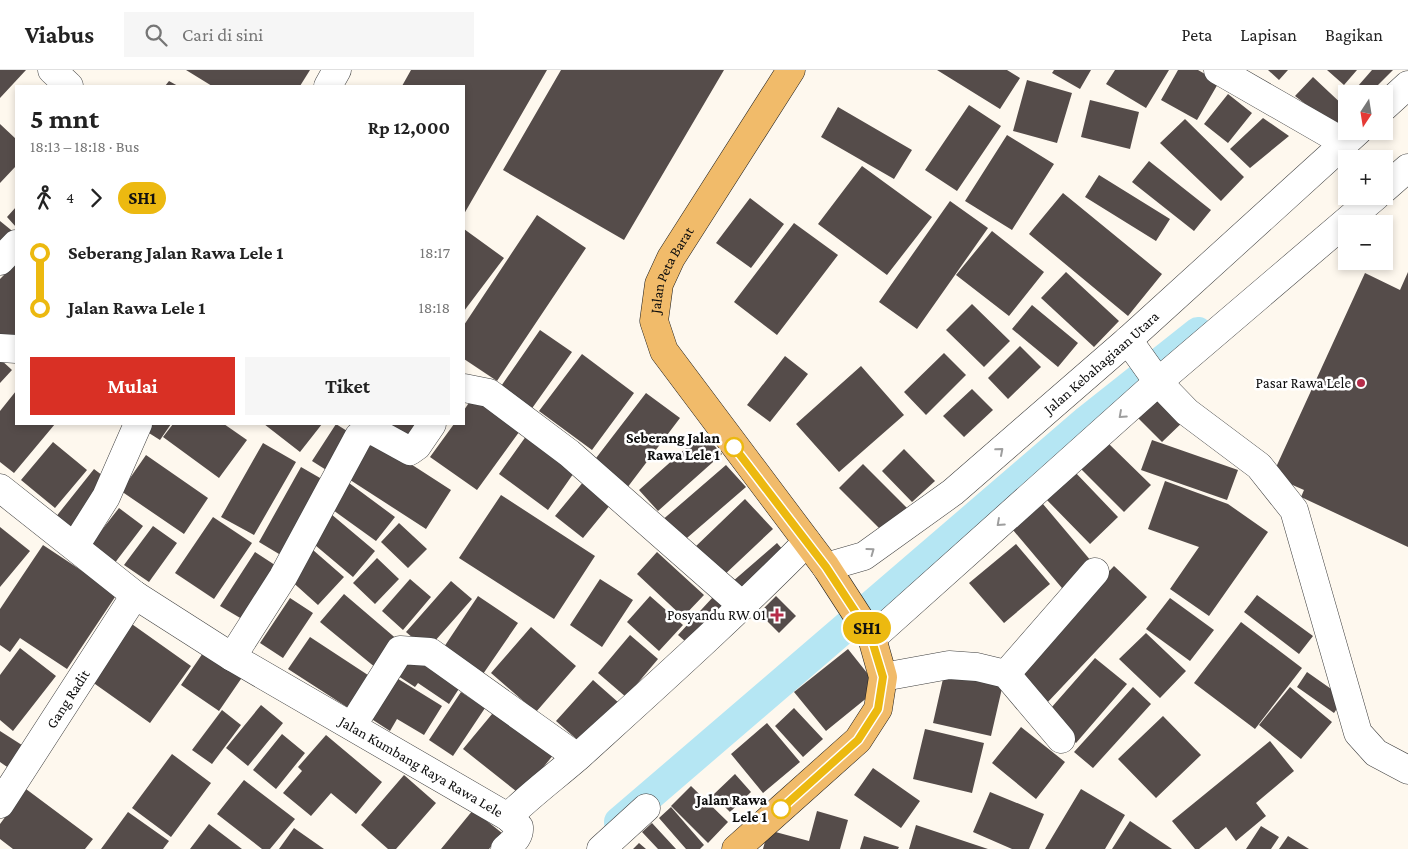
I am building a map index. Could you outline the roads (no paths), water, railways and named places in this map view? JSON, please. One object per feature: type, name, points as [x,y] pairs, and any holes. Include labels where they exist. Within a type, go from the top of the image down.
[{"type":"main road","name":"Jalan Peta Barat","points":[[736,849],[858,740],[878,709],[883,677],[871,636],[827,569],[664,351],[654,321],[659,284],[671,258],[791,70]]},
{"type":"street","points":[[52,70],[68,85]]},
{"type":"street","points":[[329,85],[337,70]]},
{"type":"street","points":[[1218,70],[1338,130]]},
{"type":"street","points":[[1393,99],[1408,85]]},
{"type":"street","name":"Jalan Kebahagiaan Utara","points":[[827,569],[864,556],[952,492],[1130,343],[1349,140]]},
{"type":"street","points":[[1393,181],[1408,168]]},
{"type":"street","points":[[871,636],[1156,380],[1365,205]]},
{"type":"street","points":[[0,261],[15,245]]},
{"type":"street","points":[[1130,343],[1156,380],[1187,412],[1260,466],[1294,510],[1358,734],[1376,753],[1408,770]]},
{"type":"street","points":[[0,348],[15,349]]},
{"type":"street","points":[[465,388],[489,393],[569,453],[743,606]]},
{"type":"street","points":[[75,546],[106,497],[138,425]]},
{"type":"street","points":[[232,657],[283,577],[359,436],[370,429],[410,451],[417,446],[431,425]]},
{"type":"street","name":"Jalan Kumbang Raya Rawa Lele","points":[[0,488],[135,595],[232,657],[508,817],[743,606],[807,542]]},
{"type":"street","points":[[1006,674],[1095,572]]},
{"type":"street","name":"Gang Radit","points":[[0,804],[135,595]]},
{"type":"street","points":[[352,726],[400,650],[430,652],[577,757]]},
{"type":"street","points":[[883,677],[949,664],[977,667],[1006,674],[1061,739]]},
{"type":"street","points":[[601,849],[646,808]]},
{"type":"street","points":[[505,849],[520,833],[519,827],[508,817]]},
{"type":"waterway","points":[[619,822],[1087,420],[1198,332]]},
{"type":"place","name":"Pasar Rawa Lele","points":[[1361,383]]},
{"type":"place","name":"Seberang Jalan Rawa Lele 1","points":[[734,447]]},
{"type":"place","name":"Posyandu RW 01","points":[[777,615]]},
{"type":"place","name":"Jalan Rawa Lele 1","points":[[781,809]]}]
